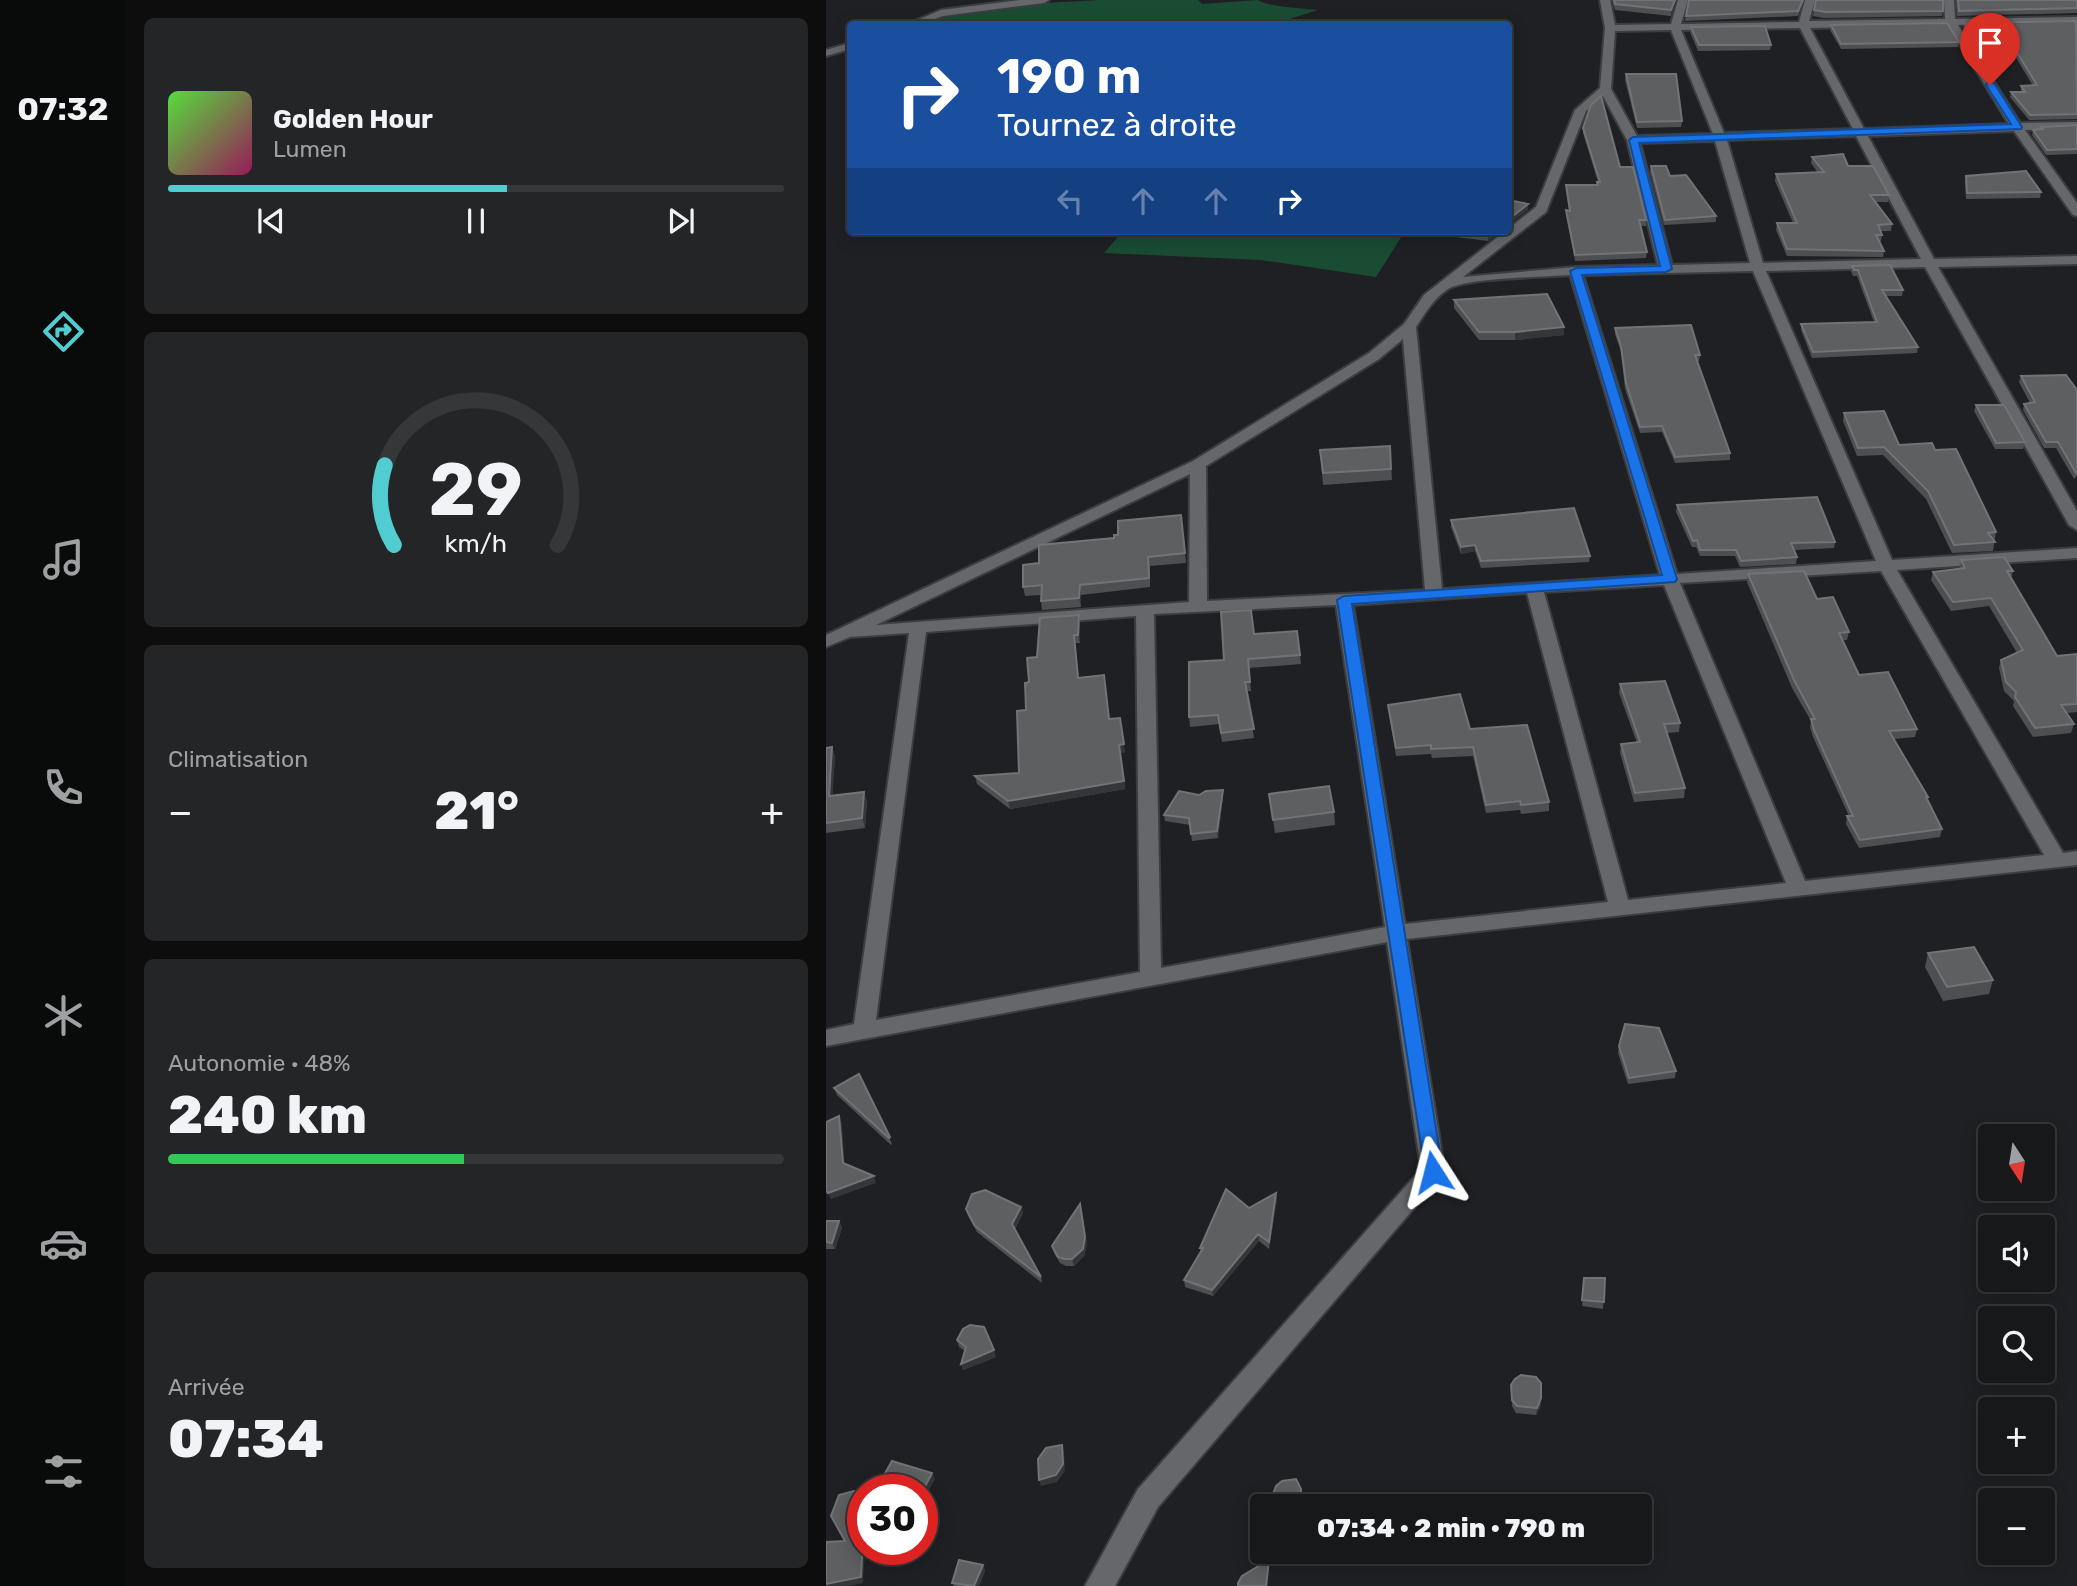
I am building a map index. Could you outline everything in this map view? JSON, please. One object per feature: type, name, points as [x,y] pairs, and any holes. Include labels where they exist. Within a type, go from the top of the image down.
[{"type":"street","points":[[921,21],[941,13],[1044,0]]},
{"type":"street","points":[[1605,0],[1610,28],[1605,89],[1633,140],[1666,269]]},
{"type":"street","points":[[826,1038],[1394,933],[2067,859],[1886,565],[1757,266],[1720,137],[1675,27],[1683,0]]},
{"type":"street","points":[[1810,0],[1803,24],[1929,262],[2077,525]]},
{"type":"street","points":[[1949,0],[1950,21],[2017,127],[2077,212]]},
{"type":"street","points":[[1610,28],[2076,18]]},
{"type":"street","points":[[826,53],[847,47]]},
{"type":"street","points":[[1512,233],[1542,209],[1581,110],[1605,89]]},
{"type":"street","points":[[1633,140],[2077,125]]},
{"type":"street","points":[[826,642],[1198,464],[1374,356],[1409,327],[1429,298],[1509,235]]},
{"type":"street","points":[[1447,284],[1490,277],[1576,271],[2077,260]]},
{"type":"street","points":[[1576,271],[1670,579],[1798,888]]},
{"type":"street","points":[[1409,327],[1434,594]]},
{"type":"street","points":[[1198,464],[1198,606]]},
{"type":"street","points":[[851,632],[1198,606],[1344,600],[2077,553]]},
{"type":"street","points":[[1534,588],[1619,908]]},
{"type":"street","points":[[1099,1586],[1148,1498],[1433,1172],[1344,600]]},
{"type":"street","points":[[1145,610],[1151,978]]},
{"type":"street","points":[[864,1031],[918,627]]},
{"type":"green space","points":[[1099,0],[1198,0],[1202,4],[1258,0],[1277,6],[1318,10],[1283,21],[932,21],[987,8]]},
{"type":"green space","points":[[1120,235],[1402,235],[1376,277],[1261,260],[1104,253]]},
{"type":"building","points":[[1614,0],[1675,0],[1671,10],[1615,4]]},
{"type":"building","points":[[1689,0],[1803,0],[1798,11],[1686,16]]},
{"type":"building","points":[[1816,0],[1943,0],[1943,11],[1825,12],[1814,10]]},
{"type":"building","points":[[1958,0],[2077,0],[2077,8],[1959,11]]},
{"type":"building","points":[[2076,21],[2077,114],[2030,115],[2011,92],[2025,92],[2021,86],[2037,85],[2010,41],[1976,41],[1964,23]]},
{"type":"building","points":[[1947,23],[1959,42],[1841,44],[1831,25]]},
{"type":"building","points":[[1765,26],[1771,45],[1699,45],[1691,27]]},
{"type":"building","points":[[1626,74],[1676,74],[1682,121],[1637,122]]},
{"type":"building","points":[[1601,96],[1620,167],[1633,167],[1646,220],[1639,220],[1647,252],[1575,255],[1566,210],[1570,211],[1566,185],[1598,185],[1597,182],[1600,182],[1583,128],[1591,105]]},
{"type":"building","points":[[2077,125],[2077,149],[2047,150],[2033,130],[2043,129],[2041,127]]},
{"type":"building","points":[[1843,154],[1848,166],[1873,166],[1889,195],[1870,195],[1892,224],[1878,225],[1882,235],[1876,235],[1884,251],[1787,249],[1777,223],[1797,223],[1776,174],[1824,172],[1812,157]]},
{"type":"building","points":[[1651,166],[1666,166],[1670,176],[1686,175],[1716,216],[1665,220]]},
{"type":"building","points":[[2026,171],[2041,192],[1967,193],[1966,176]]},
{"type":"building","points":[[1512,201],[1528,204],[1512,217]]},
{"type":"building","points":[[1890,265],[1903,290],[1882,290],[1918,347],[1813,352],[1801,324],[1877,322],[1858,270],[1854,270],[1852,266]]},
{"type":"building","points":[[1547,294],[1564,327],[1515,332],[1479,332],[1454,300]]},
{"type":"building","points":[[1691,325],[1700,355],[1695,355],[1730,453],[1675,457],[1662,426],[1640,427],[1626,383],[1621,346],[1615,328]]},
{"type":"building","points":[[2066,375],[2077,390],[2076,473],[2058,442],[2046,442],[2024,404],[2035,402],[2021,376]]},
{"type":"building","points":[[1976,405],[2004,405],[2025,442],[1996,443]]},
{"type":"building","points":[[1884,411],[1899,445],[1932,443],[1935,450],[1956,449],[1996,532],[1988,533],[1995,542],[1954,545],[1928,491],[1884,447],[1858,448],[1844,413]]},
{"type":"building","points":[[1390,446],[1391,469],[1323,473],[1320,450]]},
{"type":"building","points":[[1817,497],[1835,542],[1791,543],[1797,557],[1741,561],[1736,550],[1700,550],[1697,540],[1693,541],[1677,505]]},
{"type":"building","points":[[1574,508],[1590,556],[1481,561],[1475,545],[1461,547],[1451,520]]},
{"type":"building","points":[[1181,515],[1185,553],[1148,557],[1149,578],[1080,585],[1079,598],[1041,601],[1042,585],[1023,587],[1023,565],[1039,563],[1039,545],[1114,538],[1114,535],[1118,535],[1118,521]]},
{"type":"building","points":[[2004,557],[2013,571],[2007,571],[2057,656],[2077,654],[2077,704],[2061,705],[2074,724],[2035,728],[2015,697],[2016,692],[2006,682],[2001,660],[2023,650],[1991,598],[1953,602],[1933,572],[1965,568],[1961,560]]},
{"type":"building","points":[[1804,571],[1817,599],[1833,597],[1849,632],[1839,633],[1859,675],[1888,672],[1917,729],[1889,731],[1928,797],[1942,829],[1860,840],[1847,816],[1853,816],[1814,730],[1811,719],[1815,719],[1794,680],[1748,574]]},
{"type":"building","points":[[1251,610],[1254,634],[1297,631],[1300,655],[1248,659],[1250,682],[1245,682],[1254,729],[1221,733],[1218,715],[1189,717],[1189,662],[1224,660],[1221,612]]},
{"type":"building","points":[[1079,615],[1078,635],[1074,635],[1078,678],[1104,675],[1109,719],[1120,718],[1124,744],[1119,745],[1124,781],[1008,801],[975,776],[1019,773],[1017,711],[1026,710],[1025,683],[1029,682],[1027,658],[1037,657],[1040,618]]},
{"type":"building","points":[[1665,681],[1680,723],[1664,724],[1685,788],[1635,793],[1621,744],[1640,742],[1620,684]]},
{"type":"building","points":[[1460,694],[1470,729],[1527,725],[1549,802],[1521,805],[1520,801],[1486,805],[1473,747],[1431,749],[1431,745],[1396,748],[1388,705]]},
{"type":"building","points":[[832,747],[829,796],[864,792],[862,818],[826,823],[826,748]]},
{"type":"building","points":[[1329,786],[1334,812],[1273,820],[1269,794]]},
{"type":"building","points":[[1223,790],[1217,831],[1191,834],[1189,818],[1164,815],[1179,791],[1199,795],[1206,791]]},
{"type":"building","points":[[1974,947],[1993,980],[1947,987],[1928,953]]},
{"type":"building","points":[[1625,1024],[1659,1028],[1676,1071],[1629,1078],[1619,1046]]},
{"type":"building","points":[[859,1074],[890,1137],[889,1138],[834,1088]]},
{"type":"building","points":[[839,1116],[843,1163],[874,1176],[828,1193],[826,1122]]},
{"type":"building","points":[[1226,1189],[1249,1208],[1276,1193],[1269,1242],[1258,1234],[1212,1290],[1184,1280],[1203,1248],[1200,1248]]},
{"type":"building","points":[[985,1190],[1021,1207],[1012,1224],[1041,1277],[975,1226],[966,1209],[972,1194]]},
{"type":"building","points":[[1080,1204],[1085,1237],[1083,1249],[1072,1259],[1058,1257],[1052,1246]]},
{"type":"building","points":[[826,1221],[839,1221],[832,1243],[826,1242]]},
{"type":"building","points":[[1584,1278],[1605,1278],[1604,1302],[1582,1300]]},
{"type":"building","points":[[970,1325],[984,1327],[994,1350],[961,1364],[966,1347],[957,1340],[963,1329]]},
{"type":"building","points":[[1521,1375],[1536,1377],[1541,1383],[1541,1398],[1537,1408],[1517,1406],[1512,1400],[1511,1385]]},
{"type":"building","points":[[1062,1445],[1063,1464],[1056,1475],[1039,1480],[1038,1459],[1046,1448]]},
{"type":"building","points":[[892,1461],[932,1473],[931,1474],[885,1474]]},
{"type":"building","points":[[1296,1479],[1301,1494],[1273,1494],[1282,1481]]},
{"type":"building","points":[[847,1493],[847,1565],[862,1565],[861,1577],[826,1584],[826,1542],[845,1541],[831,1516],[839,1495]]},
{"type":"building","points":[[959,1560],[983,1565],[974,1586],[952,1583]]},
{"type":"building","points":[[1262,1564],[1269,1564],[1266,1586],[1238,1586],[1242,1576]]},
{"type":"route","points":[[1433,1172],[1344,600],[1670,579],[1576,271],[1666,269],[1633,140],[2017,127],[1990,85]]}]
